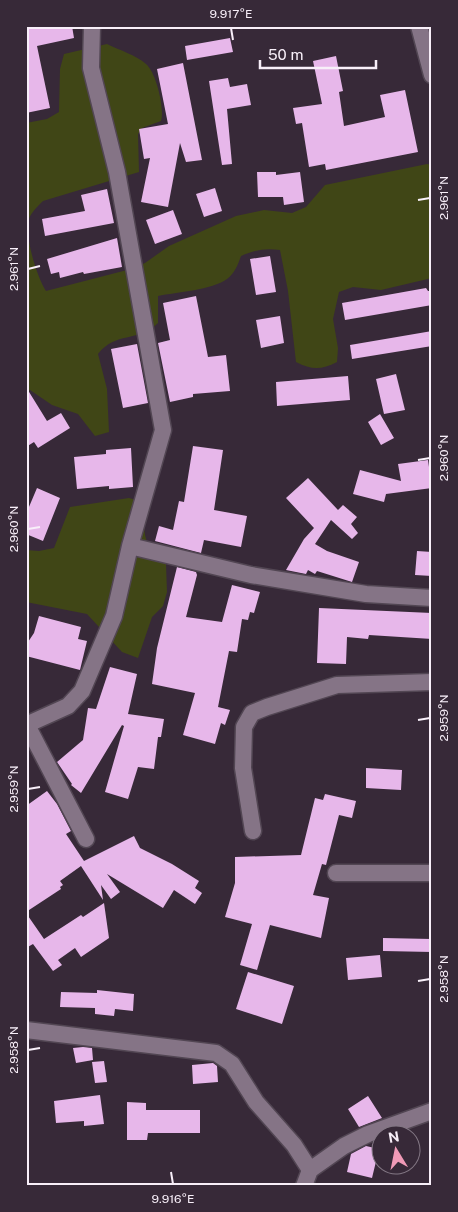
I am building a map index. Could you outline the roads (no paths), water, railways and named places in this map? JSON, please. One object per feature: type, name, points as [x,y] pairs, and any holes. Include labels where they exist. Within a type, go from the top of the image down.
[{"type":"street","points":[[86,839],[27,720],[44,718],[68,706],[82,692],[114,616],[130,546],[163,430],[117,172],[91,68],[92,26]]},
{"type":"street","points":[[419,26],[430,59],[432,76]]},
{"type":"street","points":[[130,546],[251,575],[366,594],[432,598]]},
{"type":"street","points":[[253,831],[243,768],[244,727],[252,713],[267,706],[337,685],[432,682]]},
{"type":"street","points":[[336,873],[432,873]]},
{"type":"street","points":[[26,1030],[74,1034],[216,1053],[232,1064],[256,1102],[294,1145],[310,1170]]},
{"type":"street","points":[[304,1186],[310,1170],[344,1146],[360,1138],[432,1111]]}]
